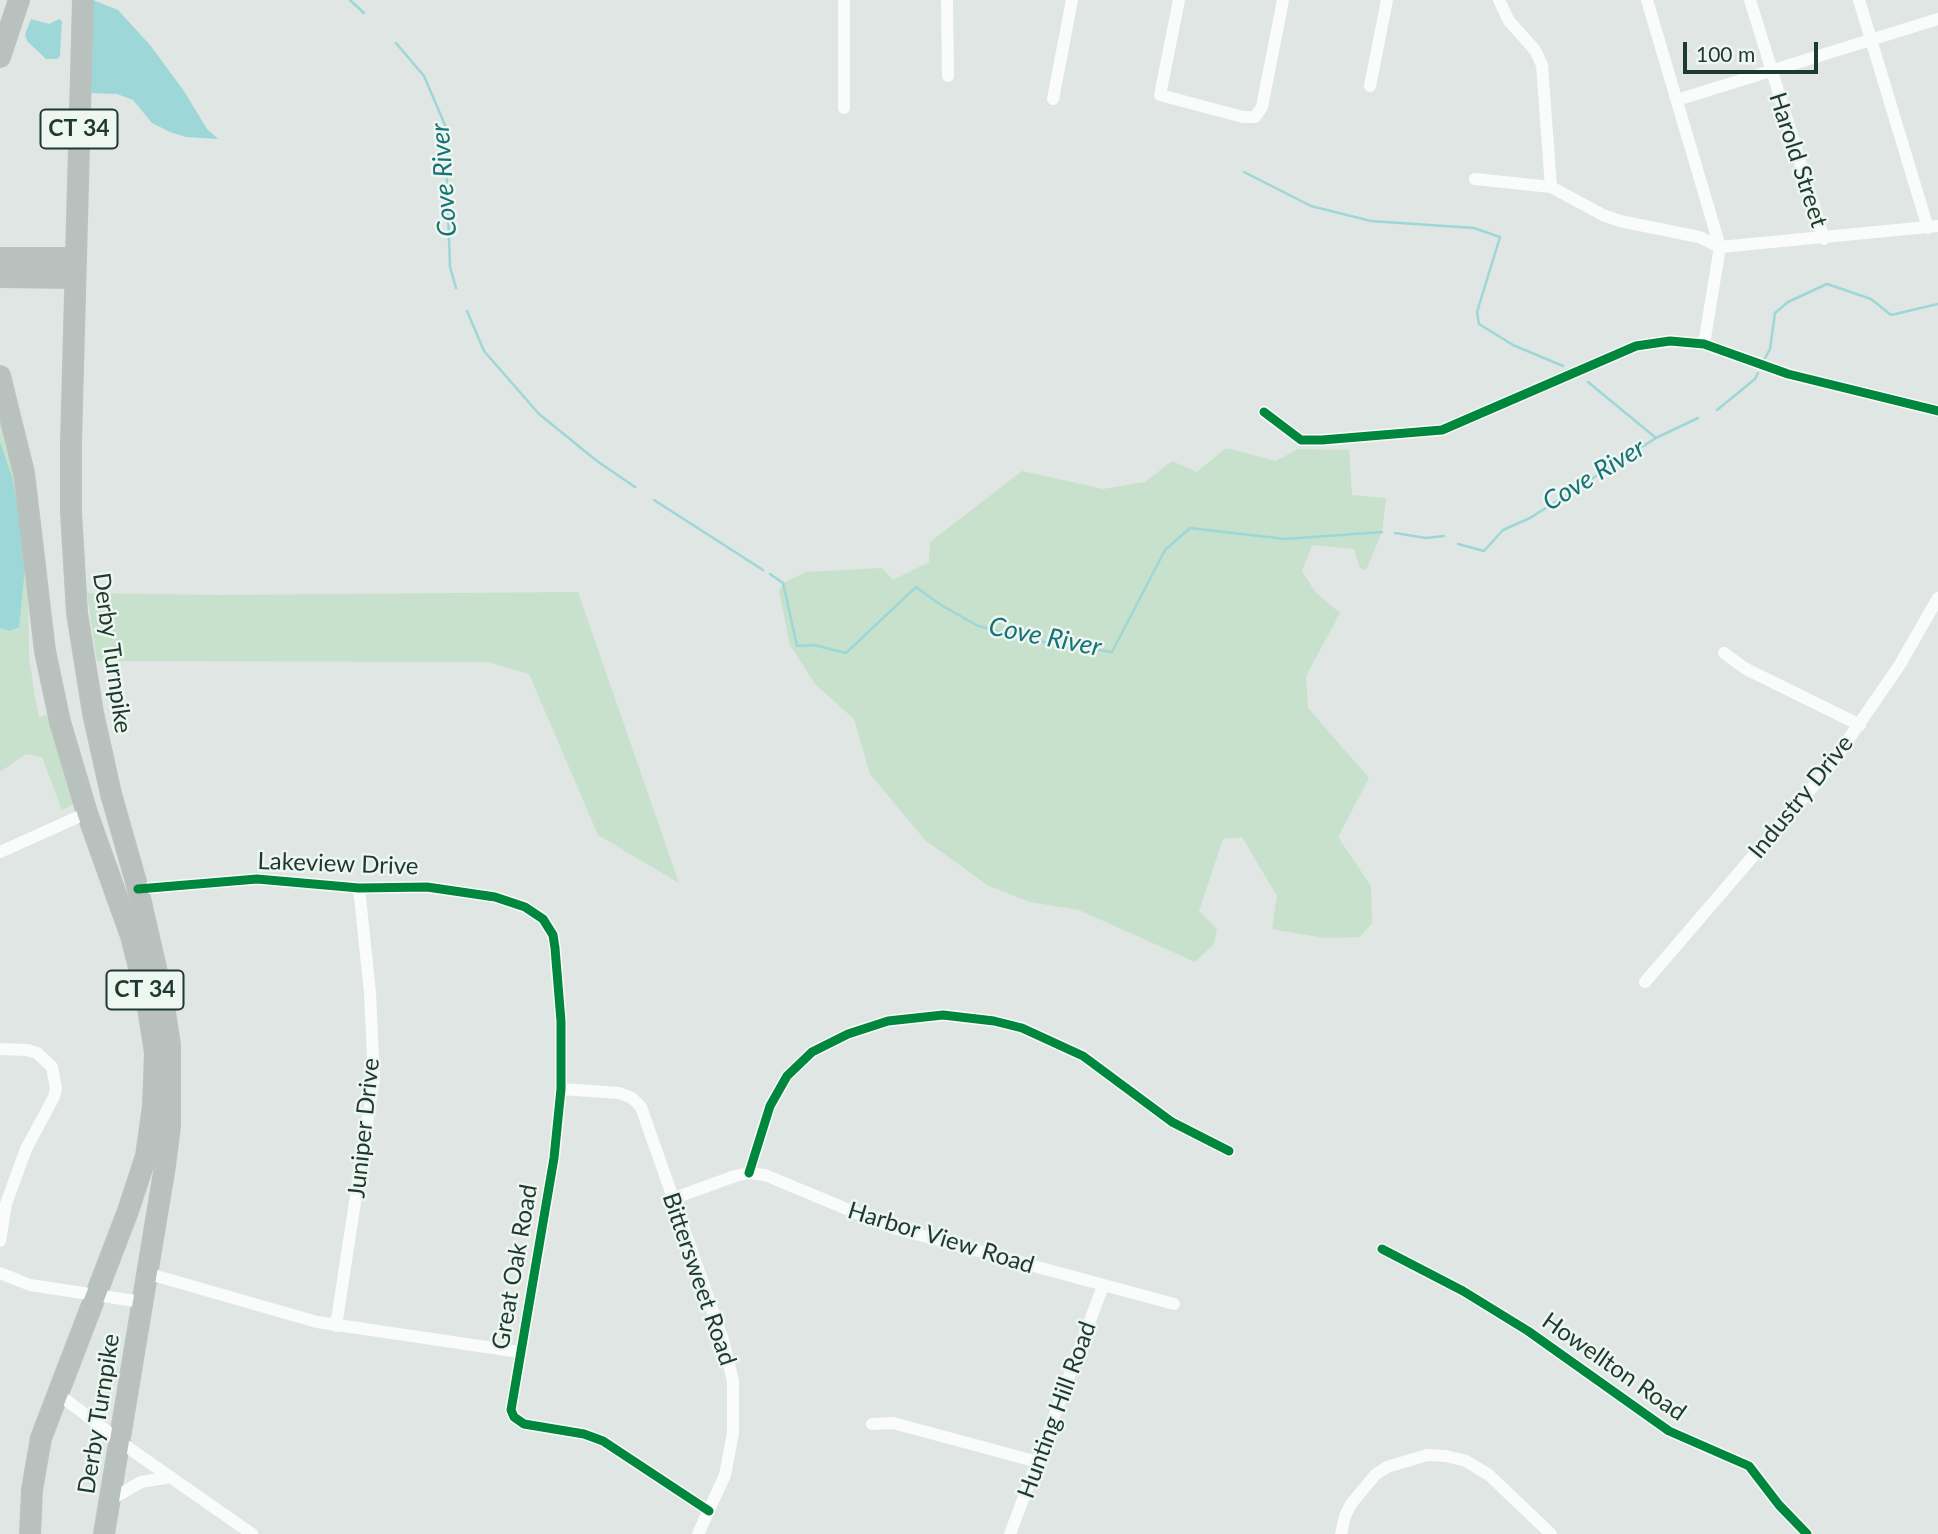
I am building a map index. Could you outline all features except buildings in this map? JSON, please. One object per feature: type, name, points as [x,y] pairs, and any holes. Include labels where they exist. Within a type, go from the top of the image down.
[{"type":"highway","points":[[0,57],[19,0]]},
{"type":"highway","name":"Derby Turnpike","points":[[83,0],[71,512],[76,613],[93,713],[138,889],[163,999],[170,1045],[170,1126],[104,1534]]},
{"type":"highway","points":[[0,258],[75,258]]},
{"type":"highway","points":[[0,277],[75,278]]},
{"type":"highway","name":"Derby Turnpike","points":[[0,376],[24,473],[45,651],[60,722],[131,936],[146,995],[155,1053],[153,1106],[145,1156],[128,1212],[57,1393],[38,1452],[32,1490],[30,1534]]},
{"type":"street","points":[[844,0],[844,108]]},
{"type":"street","points":[[947,0],[948,76]]},
{"type":"street","points":[[1053,99],[1072,0]]},
{"type":"street","points":[[1179,0],[1160,95],[1242,117],[1255,117],[1262,107],[1283,0]]},
{"type":"street","points":[[1370,86],[1387,0]]},
{"type":"street","points":[[1499,0],[1509,21],[1535,50],[1542,65],[1551,187]]},
{"type":"street","points":[[1647,0],[1720,247],[1704,344]]},
{"type":"street","name":"Harold Street","points":[[1750,0],[1824,239]]},
{"type":"street","points":[[1475,179],[1551,187],[1620,221],[1699,237],[1720,247],[1933,227],[1859,0]]},
{"type":"street","points":[[1677,100],[1938,19]]},
{"type":"street","points":[[1264,412],[1301,440],[1442,430],[1636,346],[1670,341],[1704,344],[1788,374],[1938,411]]},
{"type":"street","name":"Industry Drive","points":[[1645,982],[1806,796],[1860,725],[1899,666],[1938,598]]},
{"type":"street","points":[[1724,653],[1746,669],[1860,725]]},
{"type":"street","points":[[0,852],[88,813]]},
{"type":"street","name":"Lakeview Drive","points":[[138,889],[257,879],[359,888],[427,887],[479,894],[512,902],[533,912]]},
{"type":"street","name":"Juniper Drive","points":[[336,1326],[374,1078],[370,993],[359,888]]},
{"type":"street","name":"Great Oak Road","points":[[533,912],[547,924],[555,941],[561,1021],[561,1089],[554,1157],[511,1407],[513,1414],[517,1420],[528,1425],[596,1438],[709,1511]]},
{"type":"street","points":[[672,1199],[749,1173],[770,1105],[787,1076],[812,1052],[848,1034],[888,1021],[943,1015],[994,1021],[1023,1028],[1083,1056],[1172,1122],[1229,1151]]},
{"type":"street","points":[[0,1049],[37,1053],[52,1067],[56,1088],[54,1097],[26,1149],[6,1204],[0,1241]]},
{"type":"street","name":"Bittersweet Road","points":[[561,1089],[612,1092],[637,1101],[723,1339],[733,1381],[734,1424],[725,1475],[698,1534]]},
{"type":"street","name":"Harbor View Road","points":[[749,1173],[765,1175],[890,1227],[1174,1304]]},
{"type":"street","name":"Howellton Road","points":[[1382,1249],[1463,1291],[1528,1331],[1669,1431],[1749,1466],[1779,1506],[1807,1534]]},
{"type":"street","points":[[0,1273],[30,1285],[96,1295]]},
{"type":"street","points":[[146,1273],[336,1326],[520,1352]]},
{"type":"street","name":"Hunting Hill Road","points":[[1010,1534],[1103,1286]]},
{"type":"street","name":"Derby Turnpike","points":[[96,1295],[142,1302]]},
{"type":"street","points":[[57,1393],[253,1534]]},
{"type":"street","points":[[872,1424],[893,1423],[1038,1462]]},
{"type":"street","points":[[1341,1534],[1351,1504],[1375,1475],[1387,1467],[1427,1455],[1446,1455],[1466,1461],[1489,1475],[1551,1534]]},
{"type":"street","points":[[110,1500],[141,1482],[171,1476]]},
{"type":"green space","points":[[0,407],[9,438],[23,528],[29,656],[35,698],[39,717],[47,715],[73,804],[62,810],[42,757],[26,754],[0,772]]},
{"type":"green space","points":[[1226,448],[1276,461],[1298,449],[1349,450],[1352,495],[1386,498],[1382,532],[1366,570],[1360,568],[1354,549],[1312,545],[1302,571],[1316,593],[1340,613],[1306,676],[1308,708],[1369,778],[1338,837],[1371,886],[1372,923],[1360,937],[1325,938],[1272,929],[1277,896],[1242,837],[1223,839],[1199,911],[1217,929],[1214,944],[1195,962],[1079,910],[1030,902],[987,885],[925,840],[870,774],[854,719],[815,684],[790,645],[779,591],[783,583],[806,572],[882,568],[893,580],[929,562],[930,542],[1022,471],[1103,489],[1145,482],[1172,461],[1197,472]]},
{"type":"green space","points":[[578,592],[679,883],[598,835],[529,674],[488,662],[97,661],[87,593],[220,595]]},
{"type":"water","points":[[93,0],[118,10],[150,45],[184,91],[207,129],[218,139],[186,137],[170,132],[152,123],[133,100],[117,94],[89,93]]},
{"type":"water","points":[[31,19],[49,24],[59,19],[62,21],[60,56],[57,59],[46,59],[27,41],[25,34]]},
{"type":"water","points":[[0,442],[12,477],[26,558],[19,627],[10,631],[0,628]]},
{"type":"waterway","name":"Cove River","points":[[350,0],[364,13]]},
{"type":"waterway","name":"Cove River","points":[[396,43],[424,76],[445,125],[450,267],[456,288]]},
{"type":"waterway","points":[[1244,172],[1311,206],[1371,221],[1474,228],[1500,237],[1477,312],[1479,324],[1513,345],[1563,366]]},
{"type":"waterway","name":"Cove River","points":[[1763,362],[1770,349],[1775,313],[1788,302],[1827,284],[1871,299],[1891,315],[1938,304]]},
{"type":"waterway","name":"Cove River","points":[[467,311],[484,351],[539,414],[597,461],[635,487]]},
{"type":"waterway","name":"Cove River","points":[[1717,410],[1755,379],[1758,373]]},
{"type":"waterway","points":[[1588,382],[1656,438]]},
{"type":"waterway","name":"Cove River","points":[[1458,544],[1484,551],[1503,530],[1530,518],[1656,438],[1698,418]]},
{"type":"waterway","name":"Cove River","points":[[654,500],[763,570]]},
{"type":"waterway","name":"Cove River","points":[[770,574],[783,583],[797,646],[814,645],[846,653],[916,587],[978,626],[1037,641],[1112,652],[1165,550],[1190,528],[1285,539],[1382,532]]},
{"type":"waterway","name":"Cove River","points":[[1395,533],[1426,538],[1444,536]]},
{"type":"cycle path","points":[[1264,412],[1301,440],[1442,430],[1636,346],[1670,341],[1704,344],[1788,374],[1938,411]]},
{"type":"cycle path","points":[[138,889],[257,879],[359,888],[427,887],[495,897],[525,907],[543,919],[553,935],[555,948],[561,1021],[561,1089],[554,1158],[511,1410],[514,1417],[524,1424],[584,1434],[603,1441],[709,1511]]},
{"type":"cycle path","points":[[749,1173],[770,1106],[787,1076],[812,1052],[848,1034],[888,1021],[943,1015],[994,1021],[1022,1028],[1083,1056],[1172,1122],[1229,1151]]},
{"type":"cycle path","points":[[1382,1249],[1463,1291],[1528,1331],[1669,1431],[1749,1466],[1779,1505],[1807,1534]]}]
